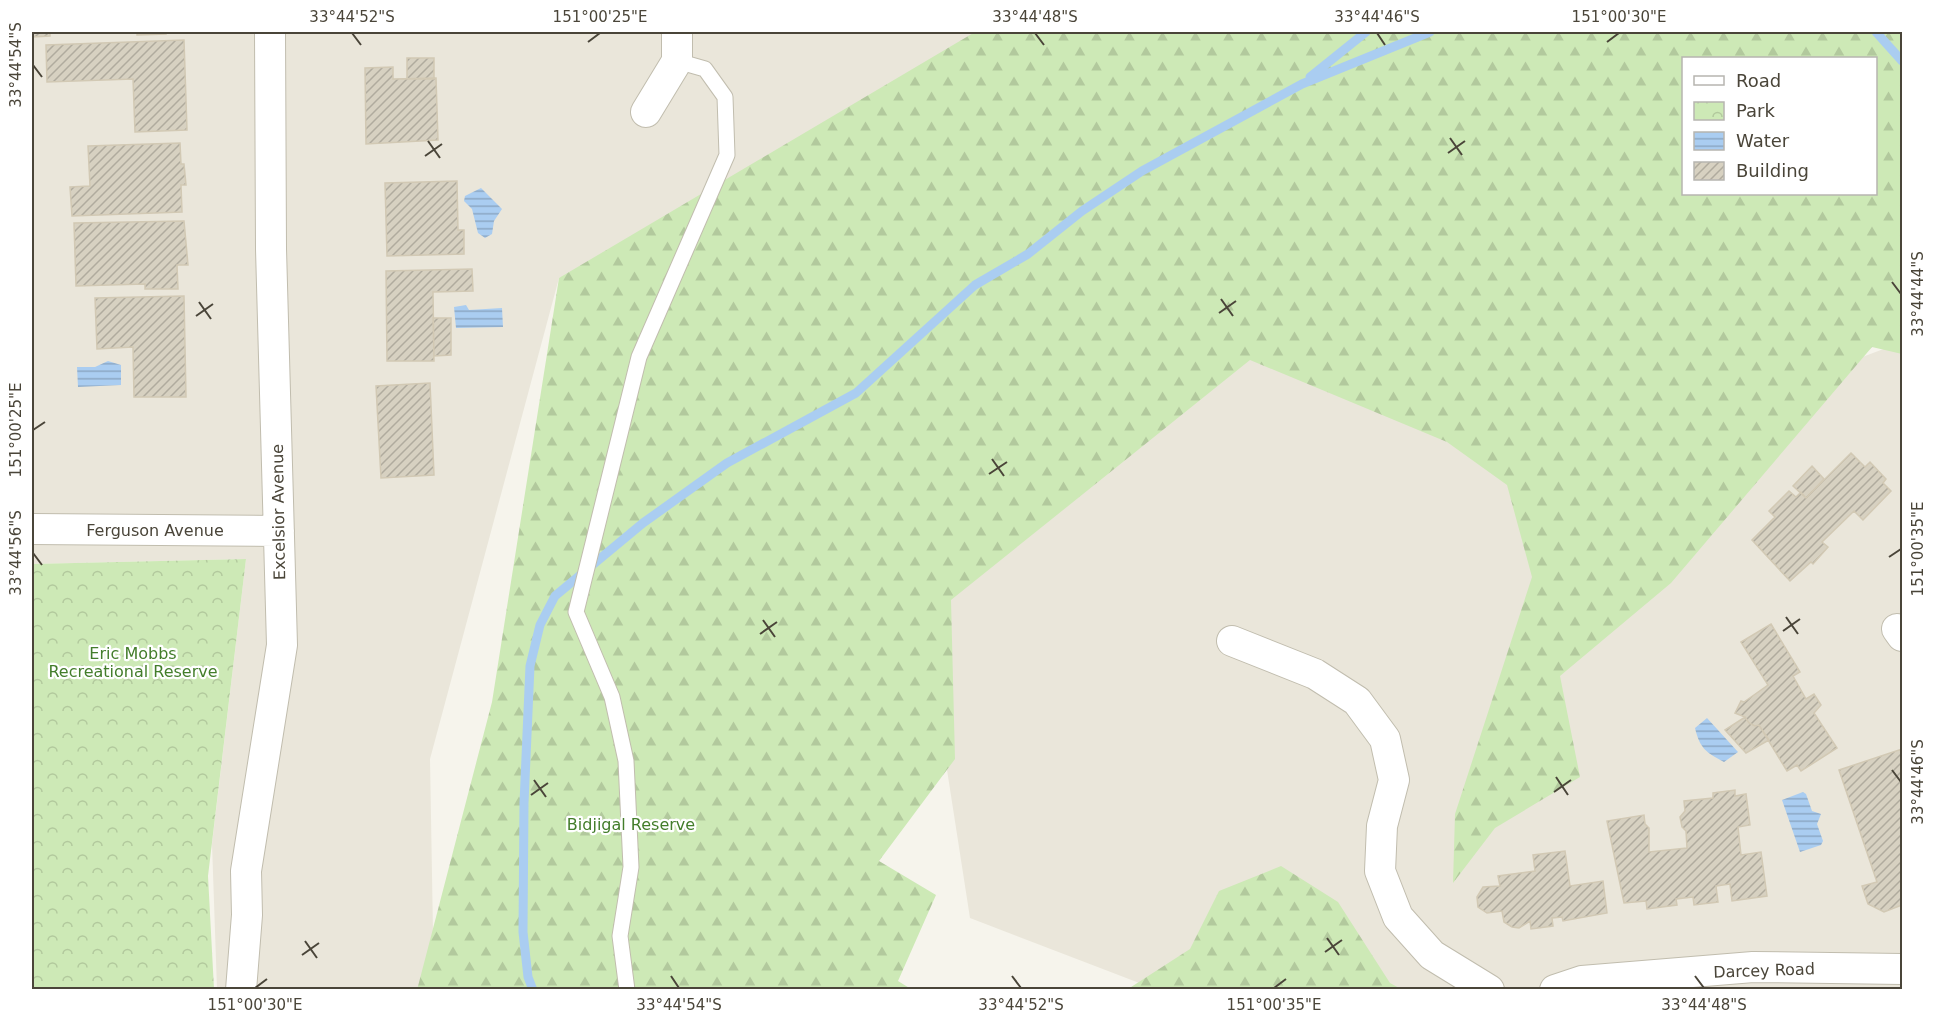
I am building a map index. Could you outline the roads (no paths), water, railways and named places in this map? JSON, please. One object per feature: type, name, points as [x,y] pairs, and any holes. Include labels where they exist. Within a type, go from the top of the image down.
[{"type":"street","name":"Excelsior Avenue","points":[[241,990],[247,915],[246,871],[282,645],[271,249],[270,32]]},
{"type":"street","points":[[646,112],[677,46]]},
{"type":"street","name":"Ferguson Avenue","points":[[32,529],[279,531]]},
{"type":"street","points":[[1232,642],[1315,674],[1357,701],[1385,739],[1394,780],[1382,826],[1380,870],[1398,917],[1432,955],[1489,990]]},
{"type":"street","name":"Darcey Road","points":[[1555,990],[1582,981],[1753,968],[1902,969]]},
{"type":"lane","points":[[627,990],[620,936],[631,867],[626,760],[612,697],[576,612],[639,357],[727,156],[725,97],[705,69],[677,46]]},
{"type":"water","points":[[481,188],[502,209],[494,221],[492,234],[485,238],[478,233],[472,209],[464,201],[465,196]]},
{"type":"water","points":[[466,305],[469,310],[502,308],[503,327],[456,328],[454,307]]},
{"type":"water","points":[[108,361],[121,365],[121,385],[78,387],[77,367],[95,367]]},
{"type":"water","points":[[1707,718],[1738,752],[1724,762],[1708,752],[1699,741],[1695,728]]},
{"type":"water","points":[[1803,792],[1806,794],[1812,811],[1821,814],[1817,824],[1823,841],[1821,845],[1800,852],[1782,800]]},
{"type":"waterway","points":[[1310,77],[1366,32]]},
{"type":"waterway","points":[[533,990],[528,977],[523,932],[524,803],[530,666],[540,625],[555,596],[643,523],[727,463],[856,393],[975,285],[1028,254],[1082,211],[1142,171],[1302,84],[1430,32]]},
{"type":"waterway","points":[[1876,32],[1902,61]]},
{"type":"park label","name":"Eric Mobbs Recreational Reserve","points":[[133,662]]},
{"type":"park label","name":"Bidjigal Reserve","points":[[631,824]]}]
